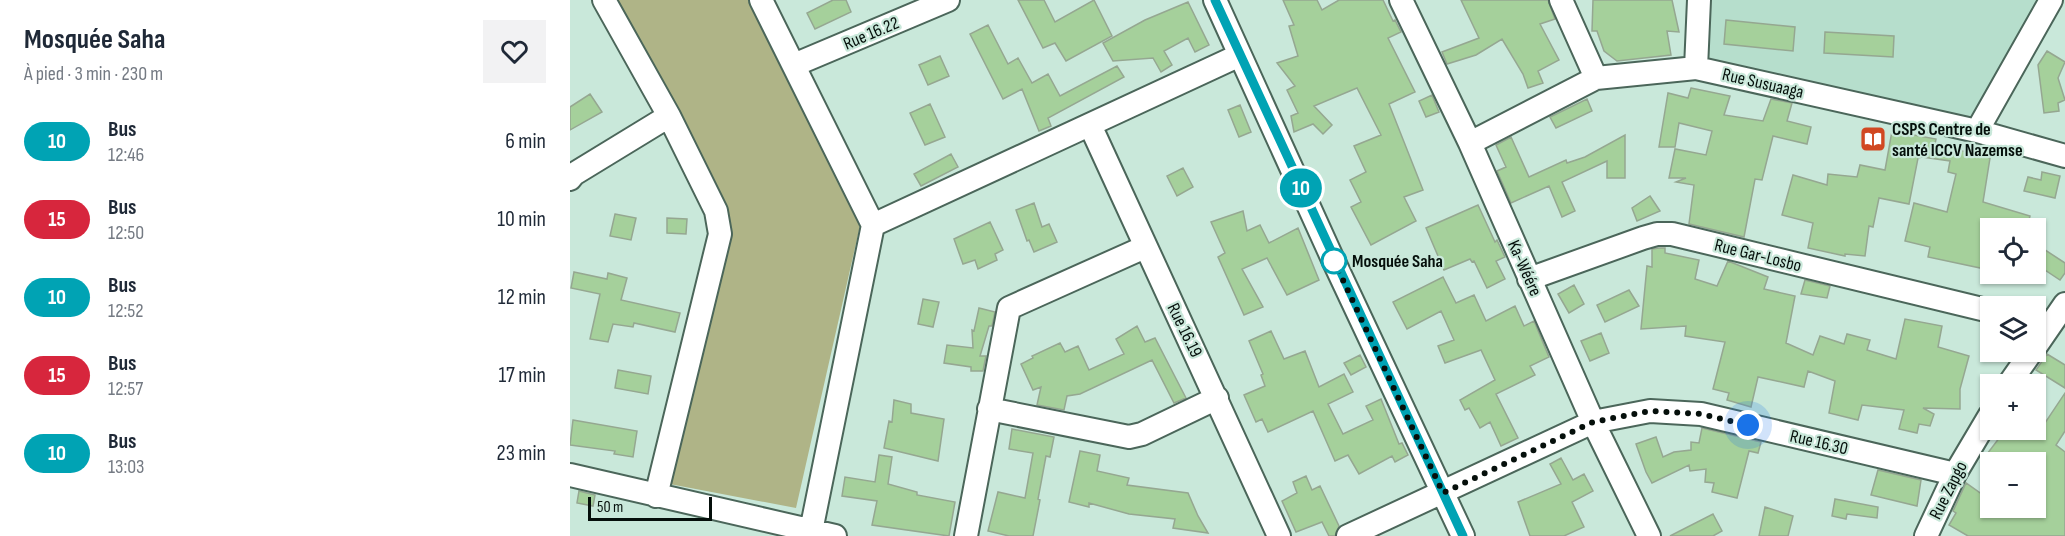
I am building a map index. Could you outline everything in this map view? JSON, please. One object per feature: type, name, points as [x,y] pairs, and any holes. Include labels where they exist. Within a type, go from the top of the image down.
[{"type":"street","points":[[604,0],[669,116],[716,211],[720,234],[656,496]]},
{"type":"street","points":[[761,0],[873,225],[810,533]]},
{"type":"street","points":[[1215,0],[1463,536]]},
{"type":"street","name":"Ka-Wéére","points":[[1401,0],[1470,143],[1593,422],[1649,536]]},
{"type":"street","points":[[1561,0],[1596,78]]},
{"type":"street","points":[[1696,68],[1699,0]]},
{"type":"street","points":[[1977,131],[2051,0]]},
{"type":"street","name":"Rue 16.22","points":[[794,65],[934,3]]},
{"type":"street","points":[[873,225],[1240,55]]},
{"type":"street","name":"Rue Susuaaga","points":[[1470,143],[1596,78],[1696,68],[1977,131],[2065,156]]},
{"type":"street","points":[[570,179],[574,174],[669,116]]},
{"type":"street","name":"Rue 16.19","points":[[1089,125],[1279,536]]},
{"type":"street","name":"Rue Gar-Losbo","points":[[1529,279],[1644,237],[1672,234],[1980,309]]},
{"type":"street","points":[[966,536],[1009,308],[1145,247]]},
{"type":"street","points":[[2050,327],[2065,304]]},
{"type":"street","points":[[989,409],[1129,437],[1142,434],[1217,398]]},
{"type":"street","name":"Rue 16.30","points":[[1348,536],[1593,422],[1650,411],[1701,414],[1955,474]]},
{"type":"street","name":"Rue Zapgo","points":[[1926,536],[1955,474],[1980,432]]},
{"type":"street","points":[[570,475],[810,533],[835,536]]},
{"type":"shaded area","points":[[605,0],[748,0],[862,217],[796,508],[659,482],[716,233]]},
{"type":"shaded area","points":[[1708,0],[2038,0],[1970,117],[1955,118],[1707,61]]},
{"type":"building","points":[[833,0],[846,0],[851,12],[815,29],[807,13]]},
{"type":"building","points":[[1018,0],[1044,0],[1055,22],[1094,0],[1112,36],[1066,61],[1055,43],[1043,48]]},
{"type":"building","points":[[1283,0],[1317,0],[1322,10],[1339,0],[1383,0],[1401,32],[1388,38],[1415,92],[1389,104],[1423,190],[1404,197],[1416,221],[1371,245],[1351,207],[1361,202],[1350,180],[1366,172],[1354,146],[1381,135],[1357,88],[1314,106],[1332,125],[1323,134],[1313,124],[1294,132],[1291,116],[1298,113],[1287,90],[1295,86],[1277,63],[1298,56],[1289,26],[1294,25]]},
{"type":"building","points":[[1461,0],[1548,0],[1555,19],[1540,24],[1559,60],[1538,71],[1543,83],[1528,88],[1523,74],[1502,39],[1476,55],[1447,64],[1442,52],[1479,38]]},
{"type":"building","points":[[1593,0],[1672,0],[1679,32],[1667,31],[1671,55],[1617,61],[1604,51],[1597,31],[1592,31]]},
{"type":"building","points":[[1188,2],[1209,45],[1195,52],[1188,38],[1164,51],[1172,65],[1161,72],[1153,58],[1113,61],[1103,43],[1145,20]]},
{"type":"building","points":[[1726,20],[1795,27],[1793,51],[1724,44]]},
{"type":"building","points":[[988,25],[1008,64],[1018,58],[1032,83],[1048,74],[1060,96],[1117,66],[1124,77],[1048,118],[1051,126],[1039,131],[1022,89],[1003,99],[970,34]]},
{"type":"building","points":[[1825,32],[1894,36],[1893,57],[1824,53]]},
{"type":"building","points":[[2047,51],[2065,62],[2058,78],[2065,100],[2058,103],[2059,111],[2044,113],[2038,65]]},
{"type":"building","points":[[940,56],[949,76],[928,85],[919,65]]},
{"type":"building","points":[[1691,88],[1730,96],[1724,115],[1763,121],[1771,99],[1792,103],[1787,121],[1811,127],[1807,144],[1773,136],[1762,180],[1755,179],[1744,237],[1689,224],[1694,185],[1676,182],[1686,178],[1669,178],[1675,149],[1706,155],[1712,131],[1679,123],[1675,147],[1659,147],[1668,93],[1688,98]]},
{"type":"building","points":[[590,94],[602,112],[570,130],[570,107]]},
{"type":"building","points":[[1432,95],[1439,112],[1426,117],[1419,101]]},
{"type":"building","points":[[1587,99],[1592,111],[1556,128],[1550,117]]},
{"type":"building","points":[[930,104],[945,137],[925,145],[910,113]]},
{"type":"building","points":[[1240,105],[1251,132],[1239,137],[1228,110]]},
{"type":"building","points":[[1892,131],[1936,139],[1935,144],[1990,158],[1983,202],[2030,216],[2030,218],[1980,218],[1980,268],[1928,257],[1930,247],[1905,241],[1914,203],[1947,212],[1956,174],[1948,172],[1950,161],[1922,157],[1918,158],[1909,204],[1879,198],[1873,227],[1869,226],[1865,256],[1845,254],[1845,256],[1808,248],[1813,223],[1782,215],[1793,175],[1827,185],[1828,174],[1857,177],[1860,165],[1885,170]]},
{"type":"building","points":[[1625,135],[1625,178],[1607,178],[1607,161],[1562,182],[1575,211],[1562,217],[1549,186],[1511,203],[1497,171],[1506,167],[1496,145],[1511,137],[1529,177],[1566,160],[1567,163],[1585,157]]},
{"type":"building","points":[[951,154],[958,167],[921,186],[914,174]]},
{"type":"building","points":[[1183,168],[1193,187],[1177,196],[1167,176]]},
{"type":"building","points":[[2042,172],[2060,176],[2055,198],[2024,191],[2028,177],[2041,180]]},
{"type":"building","points":[[1650,196],[1660,211],[1637,221],[1632,208]]},
{"type":"building","points":[[1034,203],[1042,227],[1049,224],[1057,242],[1034,252],[1029,240],[1027,241],[1016,210]]},
{"type":"building","points":[[1478,205],[1495,242],[1497,240],[1505,257],[1496,261],[1505,279],[1487,288],[1474,261],[1470,259],[1444,270],[1426,228]]},
{"type":"building","points":[[1243,211],[1247,231],[1260,225],[1269,243],[1298,228],[1319,280],[1287,295],[1267,258],[1242,269],[1263,307],[1244,315],[1218,257],[1225,253],[1211,222]]},
{"type":"building","points":[[615,214],[636,218],[631,240],[610,236]]},
{"type":"building","points":[[667,218],[687,219],[686,234],[667,233]]},
{"type":"building","points":[[990,222],[1003,250],[995,254],[997,260],[978,269],[975,260],[963,264],[954,239]]},
{"type":"building","points":[[1665,248],[1665,253],[1699,260],[1695,279],[1717,286],[1728,261],[1768,277],[1764,289],[1795,296],[1786,343],[1813,355],[1820,336],[1844,344],[1847,334],[1870,340],[1867,350],[1896,359],[1905,319],[1942,326],[1938,347],[1969,356],[1960,389],[1960,409],[1923,408],[1934,414],[1930,426],[1919,424],[1917,433],[1899,429],[1904,410],[1862,405],[1858,420],[1829,413],[1835,381],[1808,371],[1804,387],[1758,377],[1751,407],[1727,400],[1729,393],[1713,389],[1725,342],[1685,336],[1686,326],[1641,329],[1647,266],[1652,267],[1652,249]]},
{"type":"building","points":[[2046,251],[2065,263],[2065,273],[2060,280],[2046,271]]},
{"type":"building","points":[[574,272],[607,279],[608,273],[627,278],[621,300],[680,313],[675,332],[634,323],[633,327],[613,324],[608,342],[590,339],[600,294],[571,288]]},
{"type":"building","points":[[1443,277],[1456,303],[1474,295],[1486,321],[1515,306],[1524,326],[1534,321],[1549,357],[1530,366],[1535,375],[1496,394],[1518,438],[1501,446],[1490,422],[1480,428],[1469,408],[1465,410],[1460,400],[1495,380],[1481,350],[1445,363],[1438,346],[1454,340],[1441,311],[1407,329],[1393,302]]},
{"type":"building","points":[[1805,280],[1830,286],[1827,298],[1801,294]]},
{"type":"building","points":[[1574,285],[1584,304],[1569,313],[1558,294]]},
{"type":"building","points":[[1629,290],[1639,306],[1605,322],[1597,305]]},
{"type":"building","points":[[923,299],[939,302],[933,327],[918,324]]},
{"type":"building","points":[[979,308],[995,312],[980,356],[986,356],[983,371],[971,371],[971,367],[944,363],[947,345],[973,348],[972,330],[974,331]]},
{"type":"building","points":[[1137,326],[1145,342],[1155,338],[1186,398],[1174,403],[1152,360],[1080,394],[1067,396],[1064,410],[1037,405],[1041,387],[1033,390],[1021,364],[1033,358],[1032,356],[1060,343],[1065,352],[1078,346],[1089,370],[1124,354],[1116,339]]},
{"type":"building","points":[[1271,331],[1284,359],[1305,351],[1319,387],[1344,374],[1353,392],[1328,404],[1343,434],[1373,420],[1366,406],[1381,399],[1399,444],[1402,443],[1408,455],[1395,462],[1392,456],[1359,474],[1348,455],[1335,461],[1313,411],[1268,432],[1262,419],[1256,422],[1244,395],[1265,386],[1261,375],[1263,374],[1249,341]]},
{"type":"building","points":[[1601,333],[1609,353],[1590,361],[1581,341]]},
{"type":"building","points":[[1360,355],[1366,367],[1351,375],[1344,363]]},
{"type":"building","points":[[2046,355],[2065,365],[2065,388],[2046,374],[2036,370],[2042,362],[2046,362]]},
{"type":"building","points":[[618,370],[651,376],[648,394],[615,388]]},
{"type":"building","points":[[2065,393],[2065,431],[2056,445],[2065,452],[2065,536],[1968,536],[1949,525],[1956,513],[1953,511],[1966,483],[1980,493],[1980,518],[2046,518],[2046,452],[1989,452],[1998,440],[2046,440],[2046,422]]},
{"type":"building","points":[[894,400],[911,404],[911,413],[944,419],[938,461],[884,448],[889,421],[892,422]]},
{"type":"building","points":[[573,420],[637,431],[633,457],[614,454],[615,451],[570,445]]},
{"type":"building","points":[[1702,428],[1761,442],[1758,453],[1749,451],[1737,498],[1712,492],[1714,483],[1705,482],[1706,469],[1690,471],[1689,465],[1652,483],[1646,472],[1636,444],[1656,437],[1663,457],[1674,452],[1691,450],[1691,442],[1699,443]]},
{"type":"building","points":[[1012,429],[1054,437],[1050,457],[1046,456],[1033,536],[1009,536],[988,531],[998,492],[1025,498],[1033,453],[1009,449]]},
{"type":"building","points":[[1080,451],[1100,455],[1097,471],[1129,478],[1127,485],[1188,493],[1208,533],[1173,528],[1175,519],[1129,514],[1089,503],[1089,507],[1069,502]]},
{"type":"building","points":[[879,455],[892,457],[888,484],[917,492],[917,495],[955,502],[949,536],[872,525],[877,501],[842,496],[845,477],[875,482]]},
{"type":"building","points":[[1561,458],[1573,480],[1584,474],[1593,491],[1572,502],[1584,527],[1564,536],[1530,536],[1518,502],[1561,484],[1550,464]]},
{"type":"building","points":[[1878,470],[1921,480],[1917,506],[1871,495]]},
{"type":"building","points":[[1306,476],[1312,490],[1320,486],[1339,526],[1335,536],[1329,536],[1322,522],[1296,532],[1282,501],[1297,493],[1293,482]]},
{"type":"building","points":[[579,491],[595,495],[593,506],[577,503]]},
{"type":"building","points":[[1835,499],[1878,507],[1877,518],[1847,514],[1846,519],[1832,516]]},
{"type":"building","points":[[1765,507],[1793,516],[1788,536],[1759,536]]},
{"type":"building","points":[[1713,514],[1722,531],[1713,536],[1670,536]]},
{"type":"bus line","name":"10","points":[[1215,0],[1335,264],[1463,536]]},
{"type":"place","name":"CSPS Centre de santé ICCV Nazemse","points":[[1873,139]]},
{"type":"place","name":"Mosquée Saha","points":[[1334,261]]},
{"type":"route","points":[[1334,261],[1443,493],[1593,422],[1650,411],[1701,414],[1748,425]]}]
